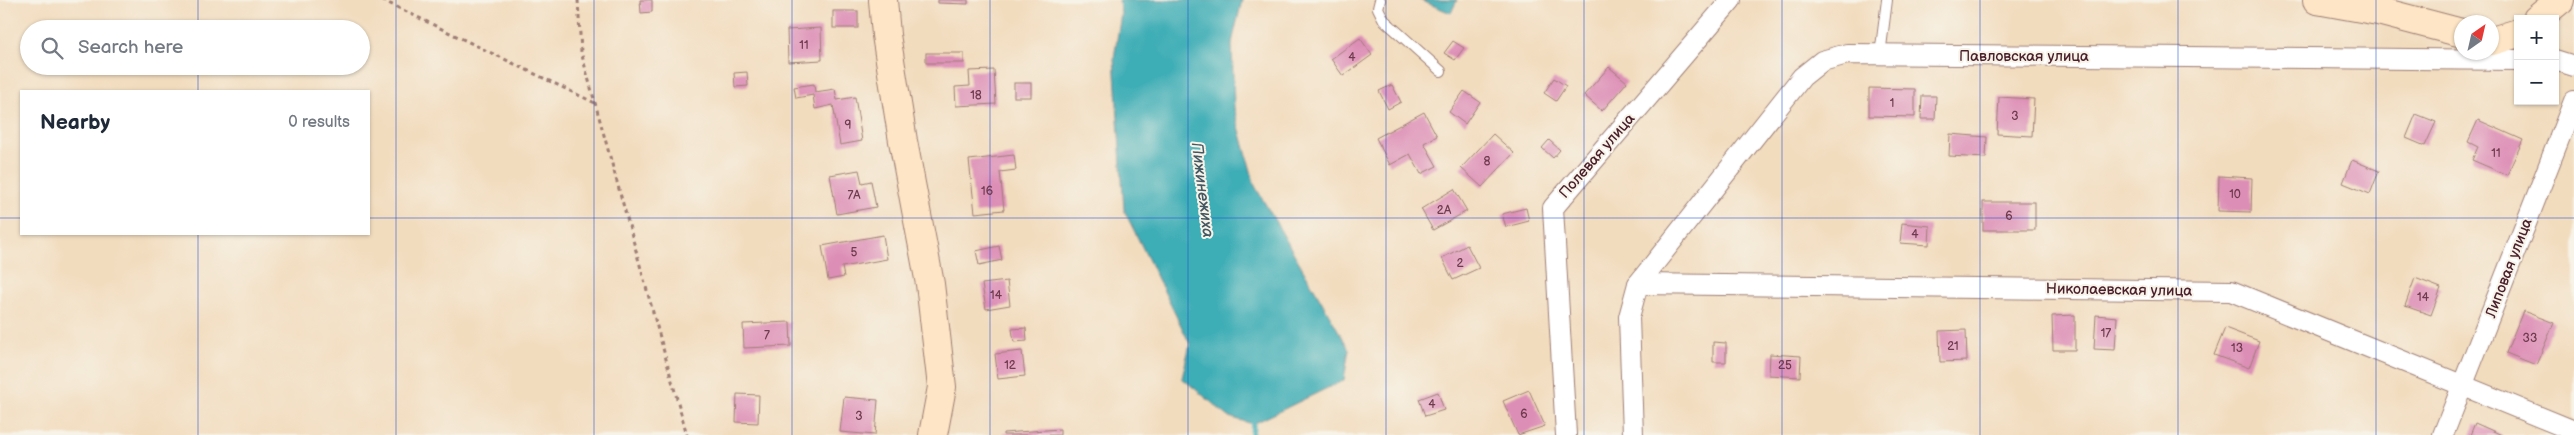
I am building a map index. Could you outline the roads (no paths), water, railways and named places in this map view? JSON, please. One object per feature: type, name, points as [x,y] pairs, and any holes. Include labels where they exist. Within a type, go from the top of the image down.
[{"type":"street","points":[[883,0],[886,35],[903,141],[930,284],[942,387],[933,435]]},
{"type":"street","name":"Полевая улица","points":[[1566,435],[1553,208],[1730,0]]},
{"type":"street","points":[[2316,0],[2378,11],[2454,31]]},
{"type":"street","points":[[2543,15],[2560,0]]},
{"type":"street","name":"Павловская улица","points":[[1638,284],[1802,77],[1822,61],[1847,54],[2514,60]]},
{"type":"street","points":[[2559,61],[2574,66]]},
{"type":"street","name":"Липовая улица","points":[[2443,435],[2574,101]]},
{"type":"street","points":[[1633,435],[1629,318],[1638,284]]},
{"type":"street","name":"Николаевская улица","points":[[1638,284],[2231,291],[2574,431]]},
{"type":"lane","points":[[1380,0],[1378,8],[1384,20],[1441,71]]},
{"type":"lane","points":[[1880,55],[1887,0]]},
{"type":"water","points":[[1119,0],[1242,0],[1232,43],[1234,108],[1255,186],[1349,349],[1344,380],[1253,424],[1229,417],[1182,378],[1190,344],[1124,210],[1114,58],[1121,14]]},
{"type":"water","points":[[1420,0],[1457,0],[1451,13]]},
{"type":"waterway","name":"Пижинежиха","points":[[1251,417],[1253,424],[1252,435]]}]
